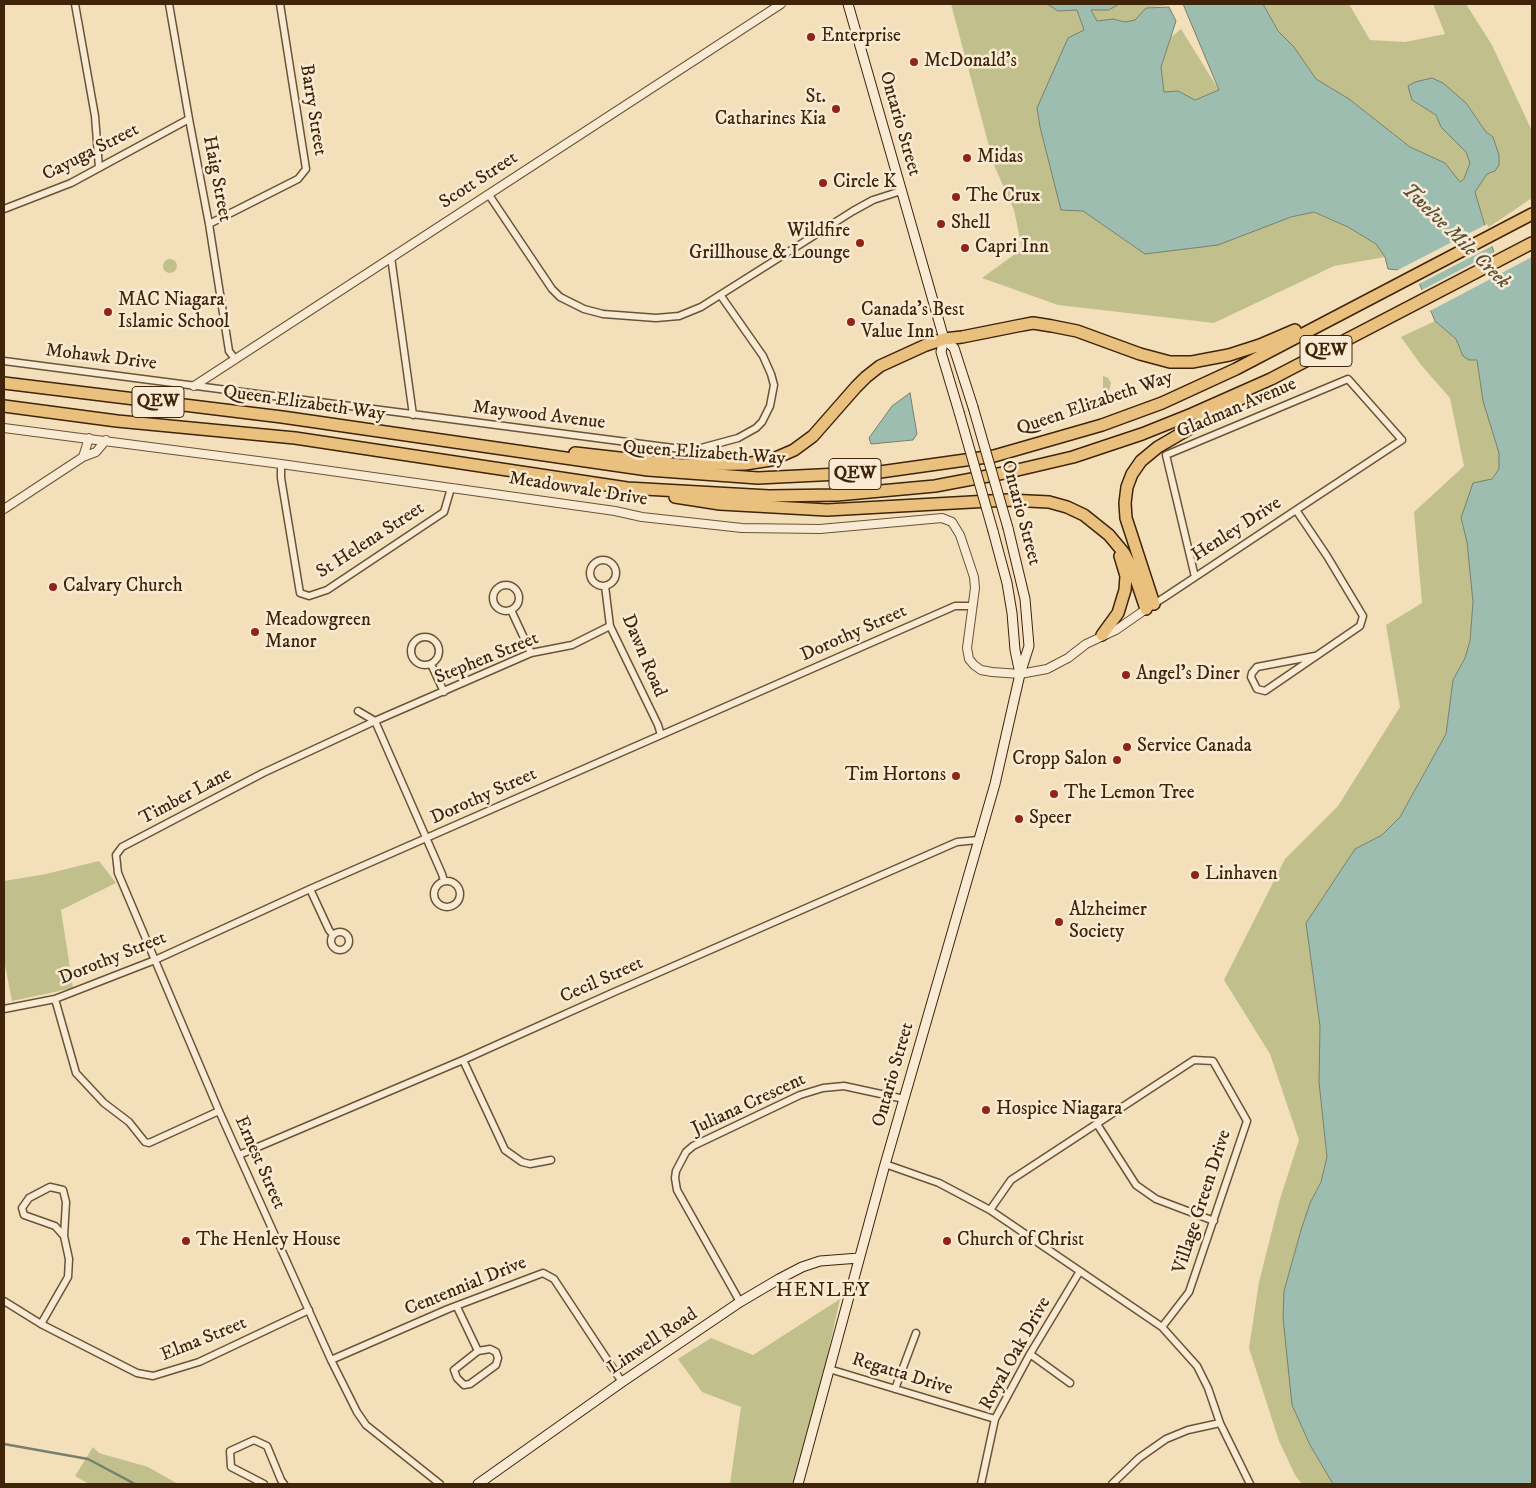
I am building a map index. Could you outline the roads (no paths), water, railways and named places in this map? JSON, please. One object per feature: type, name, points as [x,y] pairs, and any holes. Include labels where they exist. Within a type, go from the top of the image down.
[{"type":"highway","name":"Queen Elizabeth Way","points":[[4,383],[312,422],[648,470],[758,478],[880,472],[994,456],[1102,425],[1162,403],[1236,369],[1532,214]]},
{"type":"highway","name":"Queen Elizabeth Way","points":[[4,406],[117,421],[295,438],[627,488],[769,496],[837,495],[935,486],[1009,472],[1073,457],[1142,434],[1192,414],[1271,379],[1532,244]]},
{"type":"highway","points":[[312,422],[681,465],[745,464],[771,460],[794,450],[813,436],[866,377],[880,366],[902,355],[944,339],[1033,323],[1077,332],[1140,354],[1170,362],[1192,362],[1229,355],[1260,345],[1368,299]]},
{"type":"highway","points":[[1150,606],[1126,518],[1127,487],[1132,474],[1140,461],[1158,446],[1216,414],[1271,379]]},
{"type":"highway","points":[[627,488],[720,504],[826,510],[1039,500],[1067,507],[1084,515],[1109,535],[1124,552],[1150,606]]},
{"type":"highway","points":[[1102,635],[1118,613],[1125,590],[1126,576],[1118,550],[1109,535]]},
{"type":"main road","name":"Ontario Street","points":[[848,4],[944,339],[941,352],[960,412],[1007,583],[1015,650],[1020,674]]},
{"type":"main road","name":"Ontario Street","points":[[798,1484],[885,1164],[995,784],[1020,674],[1029,646],[1026,599],[1008,528],[954,348],[944,339]]},
{"type":"main road","name":"Linwell Road","points":[[478,1484],[622,1382],[740,1302],[802,1267],[820,1261],[859,1258]]},
{"type":"street","points":[[75,4],[94,116],[99,168]]},
{"type":"street","name":"Haig Street","points":[[169,4],[209,224],[229,351],[235,359]]},
{"type":"street","name":"Barry Street","points":[[209,224],[298,180],[306,169],[280,4]]},
{"type":"street","name":"Scott Street","points":[[194,386],[781,4]]},
{"type":"street","name":"Cayuga Street","points":[[4,208],[71,183],[189,119]]},
{"type":"street","points":[[488,194],[552,289],[560,296],[584,309],[603,314],[656,318],[679,316],[701,308],[852,211],[873,200],[901,190]]},
{"type":"street","points":[[391,257],[413,415]]},
{"type":"street","name":"Maywood Avenue","points":[[194,386],[681,449],[701,448],[738,438],[756,428],[762,422],[770,406],[774,385],[763,356],[721,296]]},
{"type":"street","name":"Mohawk Drive","points":[[4,361],[194,386]]},
{"type":"street","name":"Gladman Avenue","points":[[1195,577],[1166,455],[1348,379],[1352,382]]},
{"type":"street","name":"Henley Drive","points":[[1020,674],[1047,669],[1102,635],[1116,630],[1402,440],[1352,382]]},
{"type":"street","name":"Meadowvale Drive","points":[[4,428],[281,464],[615,511],[642,517],[742,528],[820,529],[942,518],[952,522],[960,536],[968,557],[975,588],[967,648],[969,659],[981,670],[1020,674]]},
{"type":"street","points":[[84,457],[89,438]]},
{"type":"street","points":[[4,509],[84,457],[96,452],[106,440]]},
{"type":"street","name":"St Helena Street","points":[[281,464],[281,478],[300,593],[308,596],[327,590],[444,512],[451,488]]},
{"type":"street","points":[[1296,510],[1327,556],[1363,616],[1360,626],[1265,691],[1257,689],[1251,677],[1257,667],[1316,656]]},
{"type":"street","points":[[603,559],[608,560],[615,566],[617,574],[613,582],[605,586],[597,585],[593,582],[590,574],[592,565],[603,559]]},
{"type":"street","points":[[507,585],[518,591],[518,604],[512,610],[503,611],[494,602],[494,594],[499,587],[507,585]]},
{"type":"street","name":"Dawn Road","points":[[605,586],[610,626],[658,725],[661,735]]},
{"type":"street","name":"Dorothy Street","points":[[4,1009],[55,999],[154,960],[310,889],[955,606],[973,606]]},
{"type":"street","points":[[512,610],[532,653]]},
{"type":"street","name":"Stephen Street","points":[[375,722],[532,653],[572,645],[610,626]]},
{"type":"street","points":[[419,639],[432,639],[438,646],[437,658],[431,664],[422,665],[414,659],[411,650],[412,646],[419,639]]},
{"type":"street","points":[[431,664],[444,692]]},
{"type":"street","points":[[358,711],[375,722],[444,882]]},
{"type":"street","name":"Timber Lane","points":[[154,960],[118,873],[116,855],[122,847],[263,773],[375,722]]},
{"type":"street","name":"Cecil Street","points":[[239,1155],[463,1060],[957,842],[978,840]]},
{"type":"street","points":[[448,881],[456,884],[460,891],[459,900],[453,906],[440,906],[434,899],[436,886],[444,882],[448,881]]},
{"type":"street","points":[[310,889],[332,936]]},
{"type":"street","name":"Ernest Street","points":[[154,960],[219,1111],[331,1360],[357,1412],[366,1425],[440,1484]]},
{"type":"street","points":[[55,999],[76,1073],[104,1103],[129,1122],[145,1142],[149,1142],[219,1111]]},
{"type":"street","points":[[463,1060],[505,1150],[522,1162],[530,1164],[551,1160]]},
{"type":"street","name":"Village Green Drive","points":[[990,1210],[1011,1180],[1194,1060],[1213,1061],[1246,1121],[1189,1292],[1162,1327]]},
{"type":"street","name":"Juliana Crescent","points":[[740,1302],[677,1190],[676,1170],[686,1152],[694,1146],[800,1095],[823,1088],[844,1086],[904,1099]]},
{"type":"street","points":[[1097,1124],[1136,1185],[1156,1199],[1214,1220]]},
{"type":"street","points":[[885,1164],[939,1183],[990,1210],[1162,1327],[1197,1366],[1208,1388],[1220,1424],[1250,1484]]},
{"type":"street","points":[[41,1324],[68,1277],[69,1259],[64,1236],[66,1202],[63,1190],[50,1187],[29,1198],[22,1208],[24,1215],[55,1226],[64,1236]]},
{"type":"street","name":"Royal Oak Drive","points":[[981,1484],[995,1419],[1030,1354],[1080,1271]]},
{"type":"street","name":"Centennial Drive","points":[[331,1360],[543,1273],[554,1278],[622,1382]]},
{"type":"street","name":"Elma Street","points":[[4,1301],[41,1324],[137,1373],[153,1376],[199,1362],[309,1310]]},
{"type":"street","points":[[457,1307],[478,1351]]},
{"type":"street","points":[[895,1389],[916,1332]]},
{"type":"street","points":[[490,1348],[496,1352],[498,1358],[496,1365],[470,1384],[464,1385],[457,1378],[454,1370],[478,1351],[490,1348]]},
{"type":"street","points":[[1030,1354],[1070,1384]]},
{"type":"street","name":"Regatta Drive","points":[[829,1369],[995,1419]]},
{"type":"street","points":[[1112,1484],[1140,1458],[1166,1439],[1188,1430],[1220,1424]]},
{"type":"street","points":[[264,1484],[231,1467],[230,1451],[254,1440],[267,1446],[284,1484]]},
{"type":"water","name":"Twelve Mile Creek","points":[[1047,4],[1119,4],[1109,10],[1091,10],[1097,21],[1113,19],[1125,22],[1135,20],[1146,8],[1169,7],[1176,21],[1161,67],[1164,92],[1178,91],[1195,100],[1219,90],[1183,4],[1263,4],[1278,31],[1294,47],[1316,79],[1349,99],[1410,147],[1445,163],[1460,182],[1464,179],[1470,163],[1466,152],[1441,127],[1436,115],[1412,100],[1408,86],[1415,82],[1432,78],[1443,83],[1466,103],[1486,132],[1493,137],[1499,155],[1499,165],[1495,171],[1487,174],[1475,192],[1486,229],[1497,261],[1532,257],[1532,1484],[1333,1484],[1310,1445],[1292,1405],[1283,1318],[1284,1291],[1301,1230],[1310,1203],[1321,1182],[1327,1157],[1319,1082],[1320,1026],[1306,923],[1355,849],[1382,835],[1400,817],[1446,734],[1453,680],[1465,658],[1470,641],[1473,602],[1467,542],[1461,518],[1473,483],[1492,479],[1499,469],[1499,453],[1483,401],[1477,360],[1469,360],[1463,356],[1456,339],[1435,321],[1420,285],[1409,271],[1388,269],[1385,257],[1376,244],[1348,227],[1314,212],[1291,217],[1218,245],[1145,254],[1083,211],[1061,210],[1037,108],[1068,38],[1084,30],[1077,10],[1058,11]]},
{"type":"water","points":[[910,393],[917,434],[913,440],[871,444],[869,438],[892,406]]},
{"type":"waterway","points":[[4,1444],[88,1459],[135,1484]]},
{"type":"place","name":"Enterprise","points":[[811,37]]},
{"type":"place","name":"McDonald's","points":[[914,62]]},
{"type":"place","name":"St. Catharines Kia","points":[[836,109]]},
{"type":"place","name":"Midas","points":[[967,158]]},
{"type":"place","name":"Circle K","points":[[823,183]]},
{"type":"place","name":"The Crux","points":[[956,197]]},
{"type":"place","name":"Shell","points":[[941,224]]},
{"type":"place","name":"Wildfire Grillhouse & Lounge","points":[[860,243]]},
{"type":"place","name":"Capri Inn","points":[[965,248]]},
{"type":"place","name":"MAC Niagara Islamic School","points":[[108,312]]},
{"type":"place","name":"Canada's Best Value Inn","points":[[851,322]]},
{"type":"place","name":"Calvary Church","points":[[53,587]]},
{"type":"place","name":"Meadowgreen Manor","points":[[255,632]]},
{"type":"place","name":"Angel's Diner","points":[[1126,675]]},
{"type":"place","name":"Service Canada","points":[[1127,747]]},
{"type":"place","name":"Cropp Salon","points":[[1117,760]]},
{"type":"place","name":"Tim Hortons","points":[[956,776]]},
{"type":"place","name":"The Lemon Tree","points":[[1054,794]]},
{"type":"place","name":"Speer","points":[[1019,819]]},
{"type":"place","name":"Linhaven","points":[[1195,875]]},
{"type":"place","name":"Alzheimer Society","points":[[1059,922]]},
{"type":"place","name":"Hospice Niagara","points":[[986,1110]]},
{"type":"place","name":"The Henley House","points":[[186,1241]]},
{"type":"place","name":"Church of Christ","points":[[947,1241]]},
{"type":"district","name":"HENLEY","points":[[823,1292]]}]
